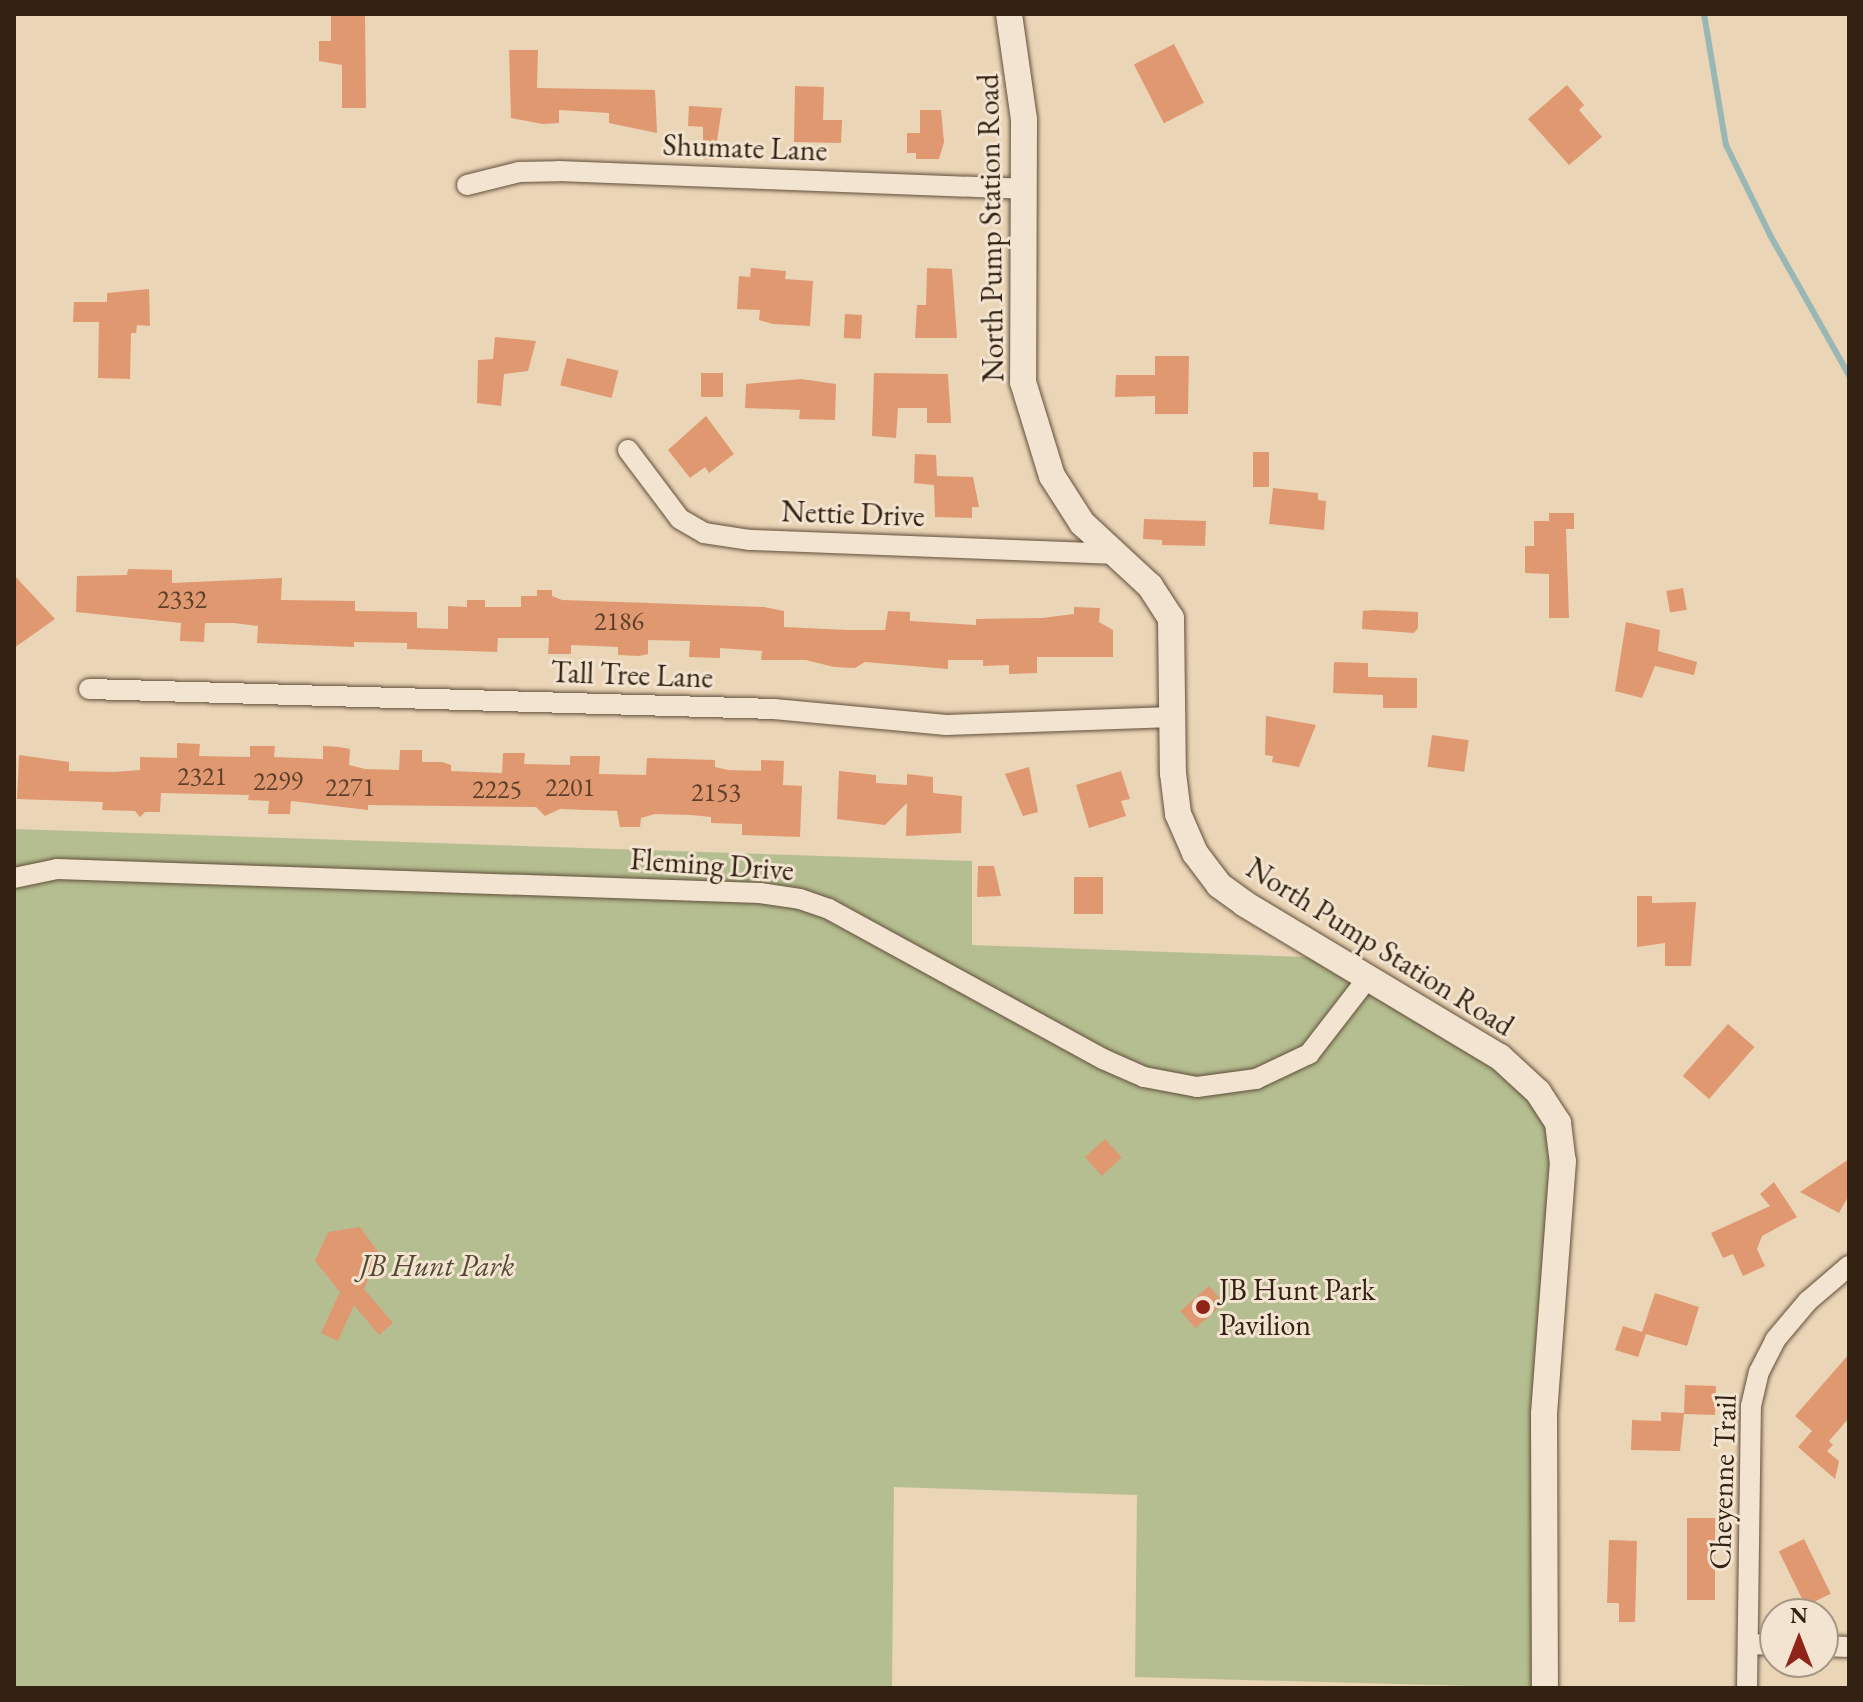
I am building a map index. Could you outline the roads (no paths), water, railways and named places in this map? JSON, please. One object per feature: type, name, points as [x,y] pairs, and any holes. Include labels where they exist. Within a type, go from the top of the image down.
[{"type":"street","name":"North Pump Station Road","points":[[1009,14],[1024,120],[1019,328],[1033,427],[1052,476],[1082,523],[1150,586],[1171,618],[1178,814],[1195,853],[1219,885],[1245,904],[1500,1057],[1538,1092],[1558,1123],[1563,1161],[1544,1414],[1545,1688]]},
{"type":"street","name":"Shumate Lane","points":[[467,185],[519,172],[558,171],[1023,189]]},
{"type":"street","name":"Nettie Drive","points":[[628,450],[680,519],[704,533],[750,540],[1114,554]]},
{"type":"street","name":"Tall Tree Lane","points":[[89,689],[774,709],[946,725],[1173,717]]},
{"type":"street","name":"Fleming Drive","points":[[14,878],[57,869],[760,893],[800,899],[829,909],[1103,1059],[1144,1077],[1197,1087],[1256,1079],[1309,1054],[1368,978]]},
{"type":"street","name":"Cheyenne Trail","points":[[1747,1688],[1751,1406],[1759,1372],[1775,1340],[1808,1301],[1849,1266]]},
{"type":"street","points":[[1748,1644],[1759,1644]]},
{"type":"waterway","points":[[1704,14],[1726,145],[1770,235],[1849,375]]},
{"type":"place","name":"JB Hunt Park Pavilion","points":[[1203,1307]]},
{"type":"park label","name":"JB Hunt Park","points":[[437,1266]]}]
